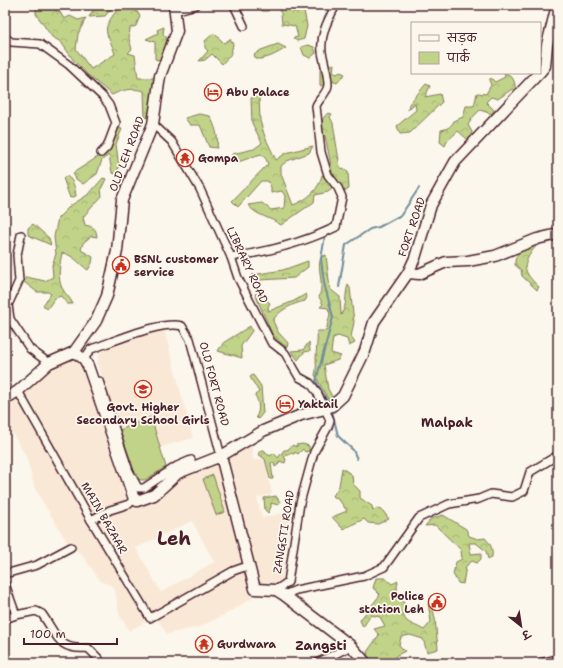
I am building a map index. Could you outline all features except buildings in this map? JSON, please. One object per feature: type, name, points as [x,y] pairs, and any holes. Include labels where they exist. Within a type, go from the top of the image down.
[{"type":"street","points":[[174,8],[196,5]]},
{"type":"street","points":[[234,5],[244,26]]},
{"type":"street","points":[[231,257],[270,250],[318,236],[336,227],[342,197],[338,188],[328,175],[321,152],[316,106],[318,100],[326,93],[328,86],[322,50],[322,36],[336,5]]},
{"type":"street","name":"FORT ROAD","points":[[541,70],[545,66],[547,45],[557,5]]},
{"type":"street","name":"OLD LEH ROAD","points":[[74,352],[96,321],[107,296],[117,251],[122,200],[154,124],[160,76],[177,31],[174,8]]},
{"type":"street","points":[[5,37],[11,42],[40,44],[69,65],[102,96],[109,105],[116,124],[106,147],[101,153]]},
{"type":"street","name":"FORT ROAD","points":[[329,407],[343,396],[365,351],[374,322],[408,273],[415,258],[431,205],[455,162],[537,74]]},
{"type":"street","name":"LIBRARY ROAD","points":[[154,124],[172,142],[200,189],[231,257],[238,278],[271,342],[285,353],[299,377],[310,383],[329,407]]},
{"type":"street","points":[[408,273],[419,274],[446,262],[468,261],[495,256],[537,239],[558,234]]},
{"type":"street","points":[[21,235],[17,255],[19,281],[8,305],[10,319],[30,349],[49,363]]},
{"type":"street","name":"OLD FORT ROAD","points":[[84,359],[91,349],[98,346],[161,326],[174,324],[182,326],[190,339],[255,588],[280,592]]},
{"type":"street","points":[[5,399],[18,391],[49,363],[74,352],[84,359],[88,366],[134,499]]},
{"type":"street","points":[[99,381],[129,471],[138,488],[144,488],[177,466],[191,460]]},
{"type":"street","name":"MAIN BAZAAR","points":[[18,391],[91,520],[150,618],[233,571],[250,565]]},
{"type":"street","points":[[134,499],[137,501],[154,494],[178,473],[221,456],[263,431],[329,407]]},
{"type":"street","name":"ZANGSTI ROAD","points":[[280,592],[288,582],[302,496],[314,452],[328,428],[330,420],[329,407]]},
{"type":"street","points":[[280,592],[364,576],[384,567],[419,518],[449,504],[479,499],[491,494],[512,497],[524,491],[530,472],[558,455]]},
{"type":"street","points":[[91,520],[110,510],[129,504],[134,499]]},
{"type":"street","points":[[5,574],[37,565],[71,547]]},
{"type":"street","points":[[5,584],[16,615]]},
{"type":"street","points":[[280,592],[351,646],[366,663]]},
{"type":"street","points":[[5,619],[36,611],[42,614],[65,646],[75,649],[88,648],[99,658]]},
{"type":"street","points":[[317,663],[351,646]]},
{"type":"street","points":[[540,663],[558,659]]},
{"type":"shaded area","name":"Govt. Higher Secondary School Girls","points":[[164,329],[193,438],[161,447],[151,417],[120,430],[97,362],[100,353],[109,346]]},
{"type":"shaded area","points":[[70,360],[80,363],[86,374],[132,505],[179,477],[216,464],[229,453],[251,440],[253,460],[264,459],[272,494],[257,498],[262,518],[291,511],[282,581],[278,584],[258,586],[254,597],[226,614],[199,627],[167,634],[155,616],[129,631],[119,614],[113,586],[101,582],[82,555],[67,542],[35,489],[26,456],[5,421],[5,406],[25,387],[53,365]],"holes":[[[192,521],[214,562],[161,592],[136,548]]]},
{"type":"green space","points":[[36,5],[54,5],[53,9],[60,12],[64,19],[70,16],[78,20],[86,18],[78,34],[76,49],[91,69],[115,54],[108,36],[107,28],[108,23],[117,10],[114,6],[105,16],[89,17],[96,5],[137,5],[135,9],[140,16],[136,26],[130,28],[129,39],[132,49],[128,53],[135,55],[138,78],[156,78],[151,119],[145,117],[144,91],[120,91],[112,95],[74,61],[61,42],[52,37],[36,14]]},
{"type":"green space","points":[[261,5],[303,5],[307,26],[304,39],[297,41],[293,38],[298,37],[295,26],[282,24],[281,13],[277,8],[262,11]]},
{"type":"green space","points":[[164,27],[163,34],[167,38],[165,49],[159,60],[155,59],[155,42],[146,39],[158,33],[157,30]]},
{"type":"green space","points":[[214,33],[224,43],[230,39],[233,44],[231,54],[222,64],[212,54],[205,60],[199,61],[208,51],[205,48],[205,41]]},
{"type":"green space","points":[[278,44],[286,48],[268,57],[256,59],[254,55],[261,50]]},
{"type":"green space","points":[[308,45],[314,47],[316,53],[310,58],[304,55],[301,47]]},
{"type":"green space","points":[[334,64],[333,72],[337,74],[340,72],[345,74],[337,83],[332,81],[320,86],[320,70]]},
{"type":"green space","points":[[504,74],[512,77],[515,85],[515,91],[512,89],[498,99],[491,97],[486,102],[494,110],[492,114],[480,110],[473,117],[468,125],[472,132],[471,138],[467,139],[458,131],[447,141],[445,146],[440,142],[441,130],[449,127],[454,121],[463,117],[466,106],[474,106],[477,93],[486,94],[491,85],[489,80],[491,78],[495,82],[505,77]]},
{"type":"green space","points":[[426,84],[430,86],[425,97],[440,94],[442,102],[410,133],[400,134],[397,126],[416,110],[415,103],[408,110],[409,104]]},
{"type":"green space","points":[[259,96],[260,121],[265,137],[276,160],[286,153],[313,146],[309,153],[287,161],[281,166],[281,174],[293,205],[312,194],[322,175],[326,177],[333,188],[328,192],[315,195],[314,202],[281,225],[255,212],[248,205],[262,203],[271,210],[284,208],[285,196],[282,191],[271,193],[271,187],[268,181],[261,181],[238,207],[232,201],[268,164],[266,159],[261,154],[241,161],[232,162],[232,154],[254,149],[262,143],[252,123],[251,98]]},
{"type":"green space","points":[[328,113],[332,114],[330,117],[333,123],[340,167],[348,172],[349,189],[343,192],[339,182],[330,174],[331,165],[325,136],[322,134],[323,120],[325,115]]},
{"type":"green space","points":[[199,114],[210,116],[216,132],[217,148],[209,147],[200,125],[190,125],[185,118]]},
{"type":"green space","points":[[118,128],[122,129],[116,144],[119,167],[116,174],[112,173],[109,155],[102,160],[97,174],[83,184],[76,179],[73,173],[107,151]]},
{"type":"green space","points":[[67,176],[73,182],[76,193],[76,196],[70,198],[63,178]]},
{"type":"green space","points":[[103,178],[106,179],[101,189],[102,196],[83,217],[85,225],[94,228],[97,234],[97,237],[91,236],[83,243],[81,250],[93,257],[92,263],[88,270],[73,257],[62,253],[59,270],[60,284],[73,304],[67,304],[61,296],[55,298],[47,309],[43,305],[51,294],[48,292],[37,292],[24,282],[26,277],[45,281],[53,277],[52,265],[56,254],[54,237],[58,218],[70,206],[89,194]]},
{"type":"green space","points":[[33,224],[49,238],[51,245],[28,235],[28,228]]},
{"type":"green space","points":[[533,244],[536,246],[528,258],[526,268],[529,277],[539,287],[537,290],[522,276],[521,270],[515,265],[518,254],[526,247]]},
{"type":"green space","points":[[326,255],[330,289],[340,297],[341,315],[345,304],[348,285],[350,288],[354,322],[351,337],[355,343],[349,346],[347,339],[338,336],[333,338],[331,353],[341,356],[338,360],[324,365],[328,389],[334,400],[330,403],[315,375],[317,331],[326,331],[330,314],[328,308],[320,307],[323,304],[319,297],[321,286],[319,266],[321,257]]},
{"type":"green space","points":[[308,261],[308,267],[294,278],[260,280],[250,278],[252,275],[283,270]]},
{"type":"green space","points":[[257,293],[270,303],[268,307],[269,311],[294,301],[306,294],[307,297],[305,301],[286,308],[275,317],[273,321],[278,332],[288,343],[287,348],[273,336],[255,294]]},
{"type":"green space","points":[[250,326],[252,331],[241,346],[242,358],[218,351],[223,343]]},
{"type":"green space","points":[[309,342],[310,351],[304,352],[298,360],[291,351],[303,350]]},
{"type":"green space","points":[[253,375],[261,386],[263,413],[258,419],[256,417],[258,406],[255,395],[259,392],[250,377]]},
{"type":"green space","points":[[151,417],[166,467],[145,480],[140,480],[136,476],[120,430]]},
{"type":"green space","points":[[303,444],[309,446],[309,451],[305,452],[303,449],[298,454],[295,452],[294,454],[289,453],[284,457],[286,459],[285,463],[279,461],[279,464],[275,467],[274,463],[271,463],[273,479],[270,479],[265,459],[258,454],[261,450],[264,450],[270,456],[274,453],[278,458],[284,450],[287,450],[293,445],[296,447],[296,445]]},
{"type":"green space","points":[[342,468],[352,475],[353,484],[360,491],[360,498],[372,506],[373,511],[376,508],[383,511],[389,519],[378,524],[368,523],[364,519],[343,529],[332,517],[347,511],[340,501],[333,496],[339,486]]},
{"type":"green space","points":[[213,475],[225,512],[216,515],[203,479]]},
{"type":"green space","points":[[276,496],[280,502],[278,505],[271,503],[268,513],[265,510],[264,498]]},
{"type":"green space","points":[[443,515],[466,529],[469,536],[478,539],[485,538],[492,549],[492,557],[488,559],[486,551],[476,543],[469,543],[471,554],[481,553],[481,559],[477,563],[472,561],[466,566],[463,584],[458,583],[453,574],[456,562],[462,559],[461,550],[435,525],[425,526],[431,519]]},
{"type":"green space","points":[[376,578],[385,578],[392,584],[398,581],[397,587],[400,597],[404,603],[403,610],[405,618],[410,623],[424,630],[431,622],[428,603],[431,602],[435,618],[438,649],[427,652],[423,639],[410,635],[401,637],[399,645],[405,651],[397,655],[392,663],[369,663],[367,652],[379,635],[374,629],[385,626],[380,617],[371,615],[363,627],[360,620],[380,595],[373,588]]},
{"type":"waterway","points":[[339,287],[346,245],[370,229],[379,227],[401,215],[419,188]]},
{"type":"waterway","points":[[325,236],[321,259],[324,283],[333,317],[316,381],[328,403]]},
{"type":"waterway","points":[[332,411],[338,436],[353,450],[357,459]]},
{"type":"place","name":"Abu Palace","points":[[213,92]]},
{"type":"place","name":"Gompa","points":[[185,158]]},
{"type":"place","name":"BSNL customer service","points":[[121,265]]},
{"type":"place","name":"Govt. Higher Secondary School Girls","points":[[143,389]]},
{"type":"place","name":"Yaktail","points":[[285,404]]},
{"type":"place","name":"Police station Leh","points":[[437,602]]},
{"type":"place","name":"Gurdwara","points":[[204,644]]},
{"type":"district","name":"Malpak","points":[[447,422]]},
{"type":"district","name":"Leh","points":[[174,538]]},
{"type":"district","name":"Zangsti","points":[[321,645]]}]
